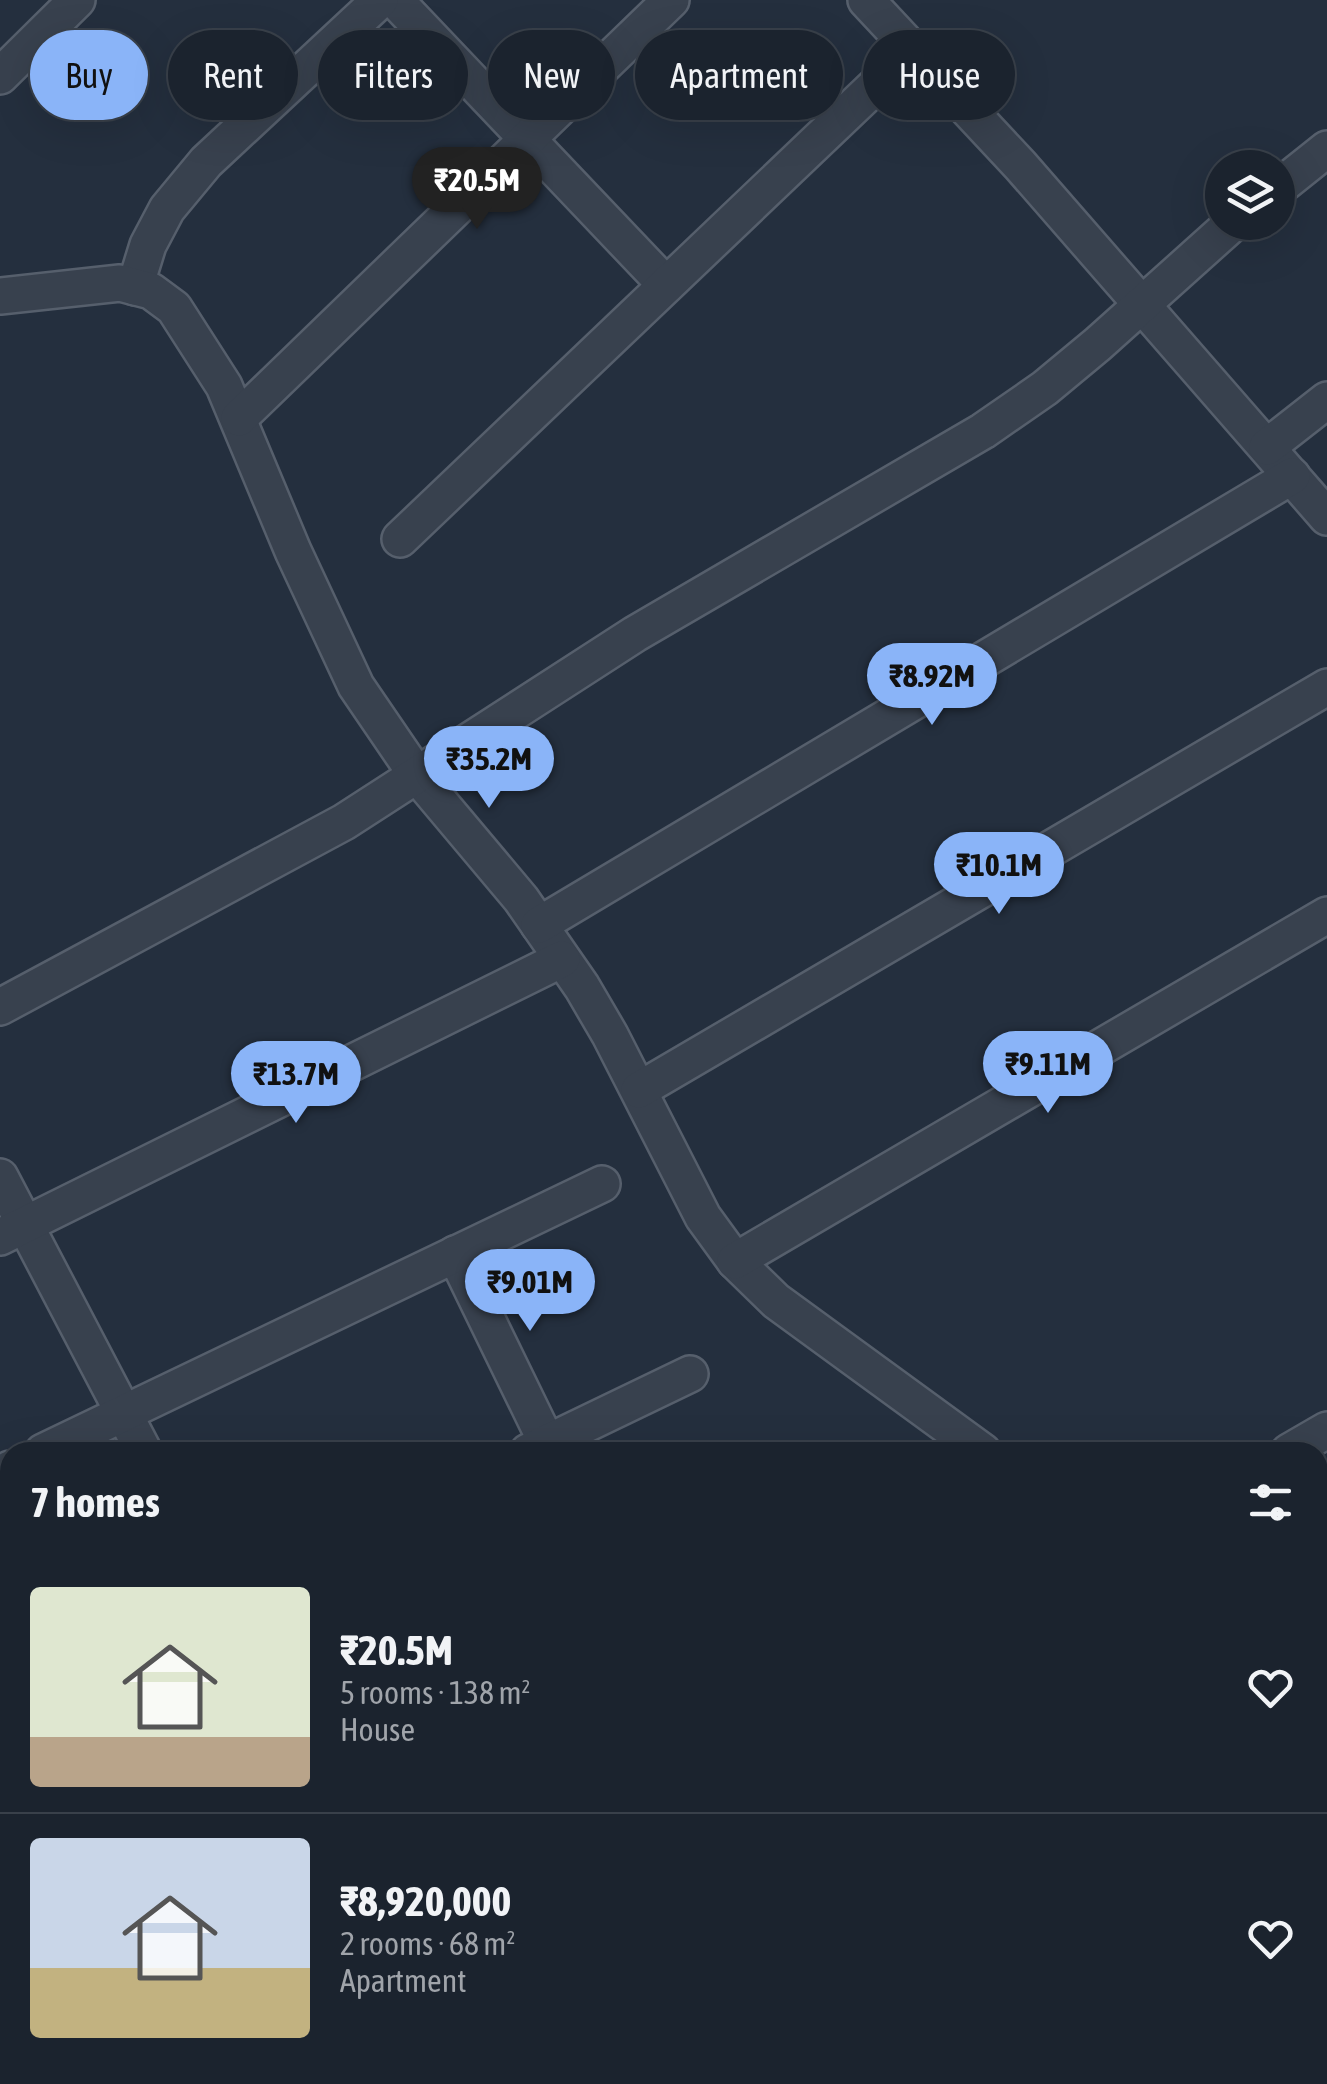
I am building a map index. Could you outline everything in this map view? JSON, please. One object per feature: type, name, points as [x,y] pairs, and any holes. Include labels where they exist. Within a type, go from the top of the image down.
[{"type":"street","points":[[0,76],[77,0]]},
{"type":"street","points":[[135,287],[148,244],[166,209],[206,162],[380,0]]},
{"type":"street","points":[[395,0],[666,286]]},
{"type":"street","points":[[239,418],[671,0]]},
{"type":"street","points":[[866,0],[894,30]]},
{"type":"street","points":[[400,539],[863,98]]},
{"type":"street","points":[[978,120],[1327,517]]},
{"type":"street","points":[[1295,175],[1327,150]]},
{"type":"street","points":[[0,1007],[344,822],[636,634],[983,430],[1045,388],[1214,240]]},
{"type":"street","points":[[0,296],[120,283],[151,291],[174,308],[200,345],[239,418],[356,686],[416,774],[539,925],[562,959],[610,1035],[703,1217],[736,1261],[776,1301],[969,1442]]},
{"type":"street","points":[[1267,447],[1327,400]]},
{"type":"street","points":[[539,925],[1292,476]]},
{"type":"street","points":[[639,1090],[1327,687]]},
{"type":"street","points":[[736,1261],[1327,916]]},
{"type":"street","points":[[12,1230],[562,959]]},
{"type":"street","points":[[0,1177],[12,1230],[139,1442]]},
{"type":"street","points":[[63,1442],[602,1184]]},
{"type":"street","points":[[454,1254],[534,1442]]},
{"type":"street","points":[[549,1442],[690,1374]]}]
